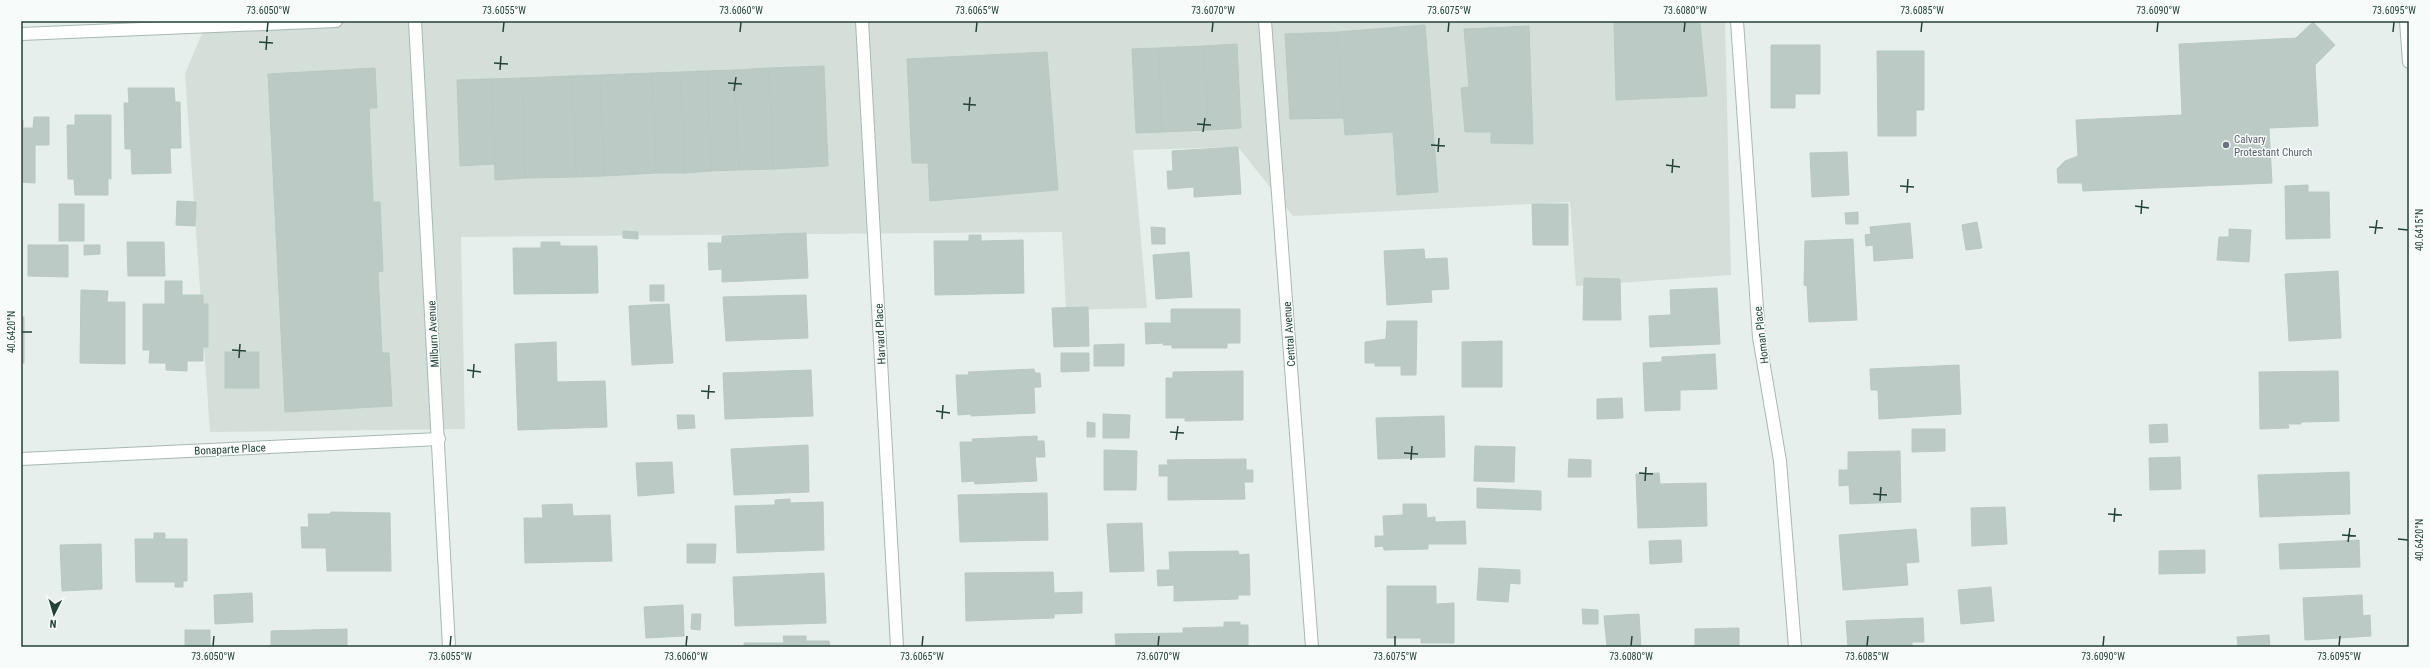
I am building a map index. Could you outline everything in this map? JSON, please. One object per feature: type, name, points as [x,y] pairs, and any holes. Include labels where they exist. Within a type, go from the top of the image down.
[{"type":"street","points":[[21,34],[77,26],[336,21]]},
{"type":"street","name":"Milburn Avenue","points":[[415,21],[449,647]]},
{"type":"street","name":"Harvard Place","points":[[862,21],[897,647]]},
{"type":"street","name":"Central Avenue","points":[[1265,21],[1312,647]]},
{"type":"street","name":"Homan Place","points":[[1737,21],[1759,337],[1780,461],[1795,647]]},
{"type":"street","points":[[2406,21],[2409,62]]},
{"type":"street","name":"Bonaparte Place","points":[[21,459],[438,439]]},
{"type":"shaded area","points":[[207,21],[1725,21],[1731,275],[1576,286],[1570,202],[1293,216],[1238,147],[1133,150],[1147,308],[1066,310],[1062,232],[461,237],[465,429],[210,432],[185,74]]},
{"type":"building","points":[[2313,22],[2335,45],[2315,65],[2318,126],[2269,128],[2272,183],[2083,191],[2082,183],[2058,183],[2057,169],[2065,161],[2078,156],[2076,120],[2182,115],[2179,44],[2296,38]]},
{"type":"building","points":[[1614,23],[1700,23],[1707,96],[1616,100]]},
{"type":"building","points":[[1425,25],[1438,192],[1397,195],[1393,132],[1345,135],[1337,32]]},
{"type":"building","points":[[1529,26],[1533,144],[1491,143],[1491,132],[1465,132],[1461,88],[1469,87],[1464,29]]},
{"type":"building","points":[[1337,32],[1343,118],[1290,119],[1285,34]]},
{"type":"building","points":[[1237,44],[1241,128],[1208,130],[1204,46]]},
{"type":"building","points":[[1771,45],[1820,45],[1820,94],[1795,94],[1795,108],[1771,108]]},
{"type":"building","points":[[1204,46],[1208,130],[1162,132],[1158,48]]},
{"type":"building","points":[[1158,48],[1162,132],[1136,133],[1132,49]]},
{"type":"building","points":[[1877,51],[1924,51],[1924,110],[1916,110],[1916,136],[1878,136]]},
{"type":"building","points":[[1047,52],[1058,190],[930,201],[928,163],[912,163],[907,59]]},
{"type":"building","points":[[824,66],[828,166],[773,169],[769,68]]},
{"type":"building","points":[[375,68],[377,108],[369,108],[373,202],[380,202],[383,271],[378,272],[382,353],[389,353],[392,406],[285,412],[268,74]]},
{"type":"building","points":[[769,68],[773,169],[739,170],[734,70]]},
{"type":"building","points":[[734,70],[739,170],[711,171],[707,71]]},
{"type":"building","points":[[707,71],[711,171],[685,173],[680,72]]},
{"type":"building","points":[[680,72],[685,173],[656,173],[652,73]]},
{"type":"building","points":[[652,73],[656,173],[604,176],[600,75]]},
{"type":"building","points":[[600,75],[604,176],[576,177],[572,76]]},
{"type":"building","points":[[572,76],[576,177],[525,178],[522,78]]},
{"type":"building","points":[[522,78],[525,178],[495,180],[492,79]]},
{"type":"building","points":[[492,79],[494,164],[460,166],[457,80]]},
{"type":"building","points":[[128,88],[174,88],[175,102],[180,102],[181,148],[170,148],[171,173],[132,174],[131,149],[125,149],[124,103],[129,103]]},
{"type":"building","points":[[75,115],[111,115],[111,179],[108,178],[108,195],[75,195],[74,179],[68,179],[67,125],[75,125]]},
{"type":"building","points":[[34,117],[49,117],[49,145],[35,145],[35,183],[21,182],[21,120],[23,120],[23,128],[33,128]]},
{"type":"building","points":[[1238,147],[1241,194],[1194,197],[1194,187],[1168,189],[1167,171],[1173,171],[1172,151]]},
{"type":"building","points":[[1847,152],[1849,195],[1812,197],[1810,153]]},
{"type":"building","points":[[2308,185],[2308,192],[2329,192],[2330,238],[2286,239],[2285,186]]},
{"type":"building","points":[[177,201],[196,202],[195,226],[176,225]]},
{"type":"building","points":[[59,204],[84,204],[84,241],[59,241]]},
{"type":"building","points":[[1532,204],[1568,204],[1568,245],[1533,245]]},
{"type":"building","points":[[1858,212],[1858,224],[1846,224],[1845,213]]},
{"type":"building","points":[[1977,222],[1982,248],[1966,250],[1962,225]]},
{"type":"building","points":[[1910,223],[1913,258],[1874,261],[1873,245],[1866,246],[1865,235],[1871,234],[1870,227]]},
{"type":"building","points":[[1151,227],[1165,228],[1165,244],[1152,244]]},
{"type":"building","points":[[2229,229],[2251,230],[2249,262],[2217,260],[2219,237],[2229,237]]},
{"type":"building","points":[[623,231],[638,232],[638,239],[623,238]]},
{"type":"building","points":[[806,233],[808,278],[722,282],[722,269],[709,270],[708,243],[722,243],[722,236]]},
{"type":"building","points":[[969,235],[981,235],[981,241],[1023,240],[1024,293],[935,295],[934,241],[969,241]]},
{"type":"building","points":[[1853,239],[1857,320],[1809,322],[1807,286],[1804,285],[1805,241]]},
{"type":"building","points":[[127,242],[164,242],[165,276],[128,276]]},
{"type":"building","points":[[541,242],[560,242],[560,246],[597,246],[598,293],[514,294],[513,248],[541,248]]},
{"type":"building","points":[[28,245],[68,245],[68,277],[28,276]]},
{"type":"building","points":[[84,245],[100,245],[100,254],[84,255]]},
{"type":"building","points":[[1424,249],[1425,259],[1447,258],[1449,289],[1431,290],[1432,302],[1387,305],[1384,251]]},
{"type":"building","points":[[1189,252],[1192,297],[1156,299],[1153,255]]},
{"type":"building","points":[[2338,271],[2341,338],[2289,341],[2285,274]]},
{"type":"building","points":[[1584,278],[1620,279],[1621,320],[1583,320]]},
{"type":"building","points":[[165,281],[182,281],[182,295],[203,295],[203,304],[208,304],[208,347],[203,347],[203,361],[187,361],[187,371],[166,370],[166,363],[149,363],[150,350],[143,350],[143,304],[165,304]]},
{"type":"building","points":[[650,285],[664,285],[664,301],[650,301]]},
{"type":"building","points":[[1717,288],[1720,344],[1650,347],[1649,316],[1671,315],[1670,290]]},
{"type":"building","points":[[81,290],[108,291],[107,302],[125,302],[125,364],[80,363]]},
{"type":"building","points":[[806,295],[808,338],[726,341],[723,297]]},
{"type":"building","points":[[669,304],[673,363],[632,365],[629,306]]},
{"type":"building","points":[[1088,307],[1089,346],[1054,347],[1052,308]]},
{"type":"building","points":[[1171,309],[1240,309],[1240,343],[1227,343],[1227,348],[1172,348],[1172,345],[1163,345],[1163,343],[1146,344],[1145,323],[1171,323]]},
{"type":"building","points":[[21,317],[24,317],[24,363],[21,363]]},
{"type":"building","points":[[1387,321],[1417,321],[1416,375],[1401,375],[1401,366],[1375,366],[1375,363],[1365,363],[1365,342],[1386,339]]},
{"type":"building","points":[[1502,341],[1502,387],[1462,387],[1462,342]]},
{"type":"building","points":[[556,342],[557,382],[605,381],[607,427],[518,430],[515,344]]},
{"type":"building","points":[[1124,344],[1124,366],[1094,366],[1094,345]]},
{"type":"building","points":[[225,352],[259,352],[259,388],[225,388]]},
{"type":"building","points":[[1061,353],[1089,353],[1089,371],[1061,372]]},
{"type":"building","points":[[1715,354],[1717,389],[1680,390],[1680,410],[1645,411],[1643,363],[1662,362],[1662,357]]},
{"type":"building","points":[[1959,365],[1961,414],[1879,419],[1878,390],[1871,390],[1870,369]]},
{"type":"building","points":[[1034,369],[1035,373],[1040,373],[1041,387],[1034,387],[1035,413],[971,416],[971,414],[958,415],[956,375],[969,375],[968,372]]},
{"type":"building","points":[[811,370],[813,416],[725,419],[723,373]]},
{"type":"building","points":[[1243,371],[1243,420],[1185,421],[1185,418],[1166,418],[1166,378],[1173,378],[1173,372]]},
{"type":"building","points":[[2338,371],[2339,421],[2301,422],[2301,424],[2288,424],[2289,428],[2260,429],[2259,372]]},
{"type":"building","points":[[1622,398],[1623,418],[1597,419],[1597,399]]},
{"type":"building","points":[[1103,414],[1130,415],[1129,438],[1103,438]]},
{"type":"building","points":[[677,415],[694,415],[695,428],[678,429]]},
{"type":"building","points":[[1444,416],[1445,457],[1378,459],[1376,418]]},
{"type":"building","points":[[1087,422],[1095,423],[1095,437],[1087,437]]},
{"type":"building","points":[[2167,424],[2168,442],[2150,443],[2149,425]]},
{"type":"building","points":[[1912,429],[1945,429],[1945,451],[1912,452]]},
{"type":"building","points":[[1037,436],[1037,441],[1044,441],[1045,457],[1035,457],[1037,481],[975,484],[974,481],[962,482],[960,442],[973,442],[972,439]]},
{"type":"building","points":[[808,445],[809,492],[734,495],[731,449]]},
{"type":"building","points":[[1475,446],[1515,447],[1514,482],[1474,481]]},
{"type":"building","points":[[1104,450],[1137,451],[1136,490],[1104,490]]},
{"type":"building","points":[[1900,451],[1901,502],[1850,504],[1849,485],[1839,486],[1839,470],[1848,470],[1848,452]]},
{"type":"building","points":[[2180,457],[2181,489],[2150,490],[2149,458]]},
{"type":"building","points":[[1246,459],[1246,470],[1253,470],[1253,482],[1244,482],[1245,499],[1168,500],[1168,476],[1159,476],[1159,465],[1168,465],[1167,460]]},
{"type":"building","points":[[1569,459],[1591,460],[1591,477],[1568,477]]},
{"type":"building","points":[[672,462],[674,493],[638,496],[636,463]]},
{"type":"building","points":[[2349,472],[2350,514],[2260,517],[2258,475]]},
{"type":"building","points":[[1659,473],[1660,484],[1706,483],[1707,526],[1638,528],[1636,474]]},
{"type":"building","points":[[1477,488],[1541,491],[1541,510],[1477,508]]},
{"type":"building","points":[[1047,493],[1048,540],[960,542],[958,495]]},
{"type":"building","points":[[790,499],[790,503],[823,502],[824,550],[737,553],[735,506],[775,505],[775,500]]},
{"type":"building","points":[[572,504],[573,516],[610,515],[612,561],[525,563],[524,518],[543,518],[542,505]]},
{"type":"building","points":[[1403,504],[1426,504],[1427,518],[1435,517],[1435,522],[1465,521],[1466,544],[1428,544],[1428,549],[1384,550],[1383,546],[1375,547],[1375,536],[1384,536],[1383,516],[1403,515]]},
{"type":"building","points":[[2005,507],[2007,544],[1972,546],[1971,508]]},
{"type":"building","points":[[331,512],[390,513],[391,571],[327,571],[326,548],[302,548],[301,527],[309,527],[308,514],[330,514]]},
{"type":"building","points":[[1142,523],[1144,571],[1110,572],[1107,524]]},
{"type":"building","points":[[1916,529],[1919,562],[1906,563],[1908,585],[1843,590],[1839,535]]},
{"type":"building","points":[[154,533],[165,533],[165,539],[187,539],[187,581],[183,581],[183,587],[175,587],[175,582],[136,582],[135,539],[154,539]]},
{"type":"building","points":[[1681,540],[1682,562],[1650,564],[1649,541]]},
{"type":"building","points":[[2359,540],[2360,567],[2280,569],[2279,544]]},
{"type":"building","points":[[101,544],[102,589],[62,591],[60,545]]},
{"type":"building","points":[[687,544],[716,544],[715,563],[687,563]]},
{"type":"building","points":[[2205,550],[2205,573],[2159,574],[2159,551]]},
{"type":"building","points":[[1238,551],[1239,555],[1249,554],[1250,595],[1238,595],[1238,599],[1174,601],[1174,585],[1158,586],[1157,570],[1170,570],[1169,552]]},
{"type":"building","points":[[1479,568],[1520,570],[1520,584],[1510,583],[1508,602],[1477,600]]},
{"type":"building","points":[[1053,572],[1054,593],[1082,592],[1082,613],[1054,614],[1054,618],[966,621],[965,573]]},
{"type":"building","points":[[824,573],[826,623],[735,626],[733,577]]},
{"type":"building","points":[[1387,586],[1436,586],[1436,604],[1454,603],[1454,643],[1421,643],[1421,638],[1387,638]]},
{"type":"building","points":[[1991,587],[1994,621],[1961,624],[1958,590]]},
{"type":"building","points":[[252,593],[253,622],[215,624],[214,595]]},
{"type":"building","points":[[2362,595],[2363,616],[2370,615],[2371,636],[2305,640],[2303,598]]},
{"type":"building","points":[[683,605],[684,636],[646,638],[644,607]]},
{"type":"building","points":[[1582,609],[1598,610],[1598,624],[1583,624]]},
{"type":"building","points":[[692,614],[701,614],[700,630],[691,629]]},
{"type":"building","points":[[1639,614],[1641,647],[1607,647],[1604,616]]},
{"type":"building","points":[[1923,618],[1924,642],[1912,642],[1912,647],[1848,647],[1846,621]]},
{"type":"building","points":[[1224,622],[1240,622],[1240,625],[1248,625],[1248,647],[1116,647],[1115,634],[1183,633],[1183,628],[1224,627]]},
{"type":"building","points":[[1739,628],[1739,647],[1695,647],[1695,629]]},
{"type":"building","points":[[347,629],[347,647],[271,647],[271,631]]},
{"type":"building","points":[[185,630],[210,630],[210,647],[185,647]]},
{"type":"building","points":[[2269,635],[2270,647],[2238,647],[2237,637]]},
{"type":"building","points":[[783,636],[806,636],[806,641],[829,641],[830,647],[744,647],[744,643],[784,643]]},
{"type":"place","name":"Calvary Protestant Church","points":[[2226,145]]}]
